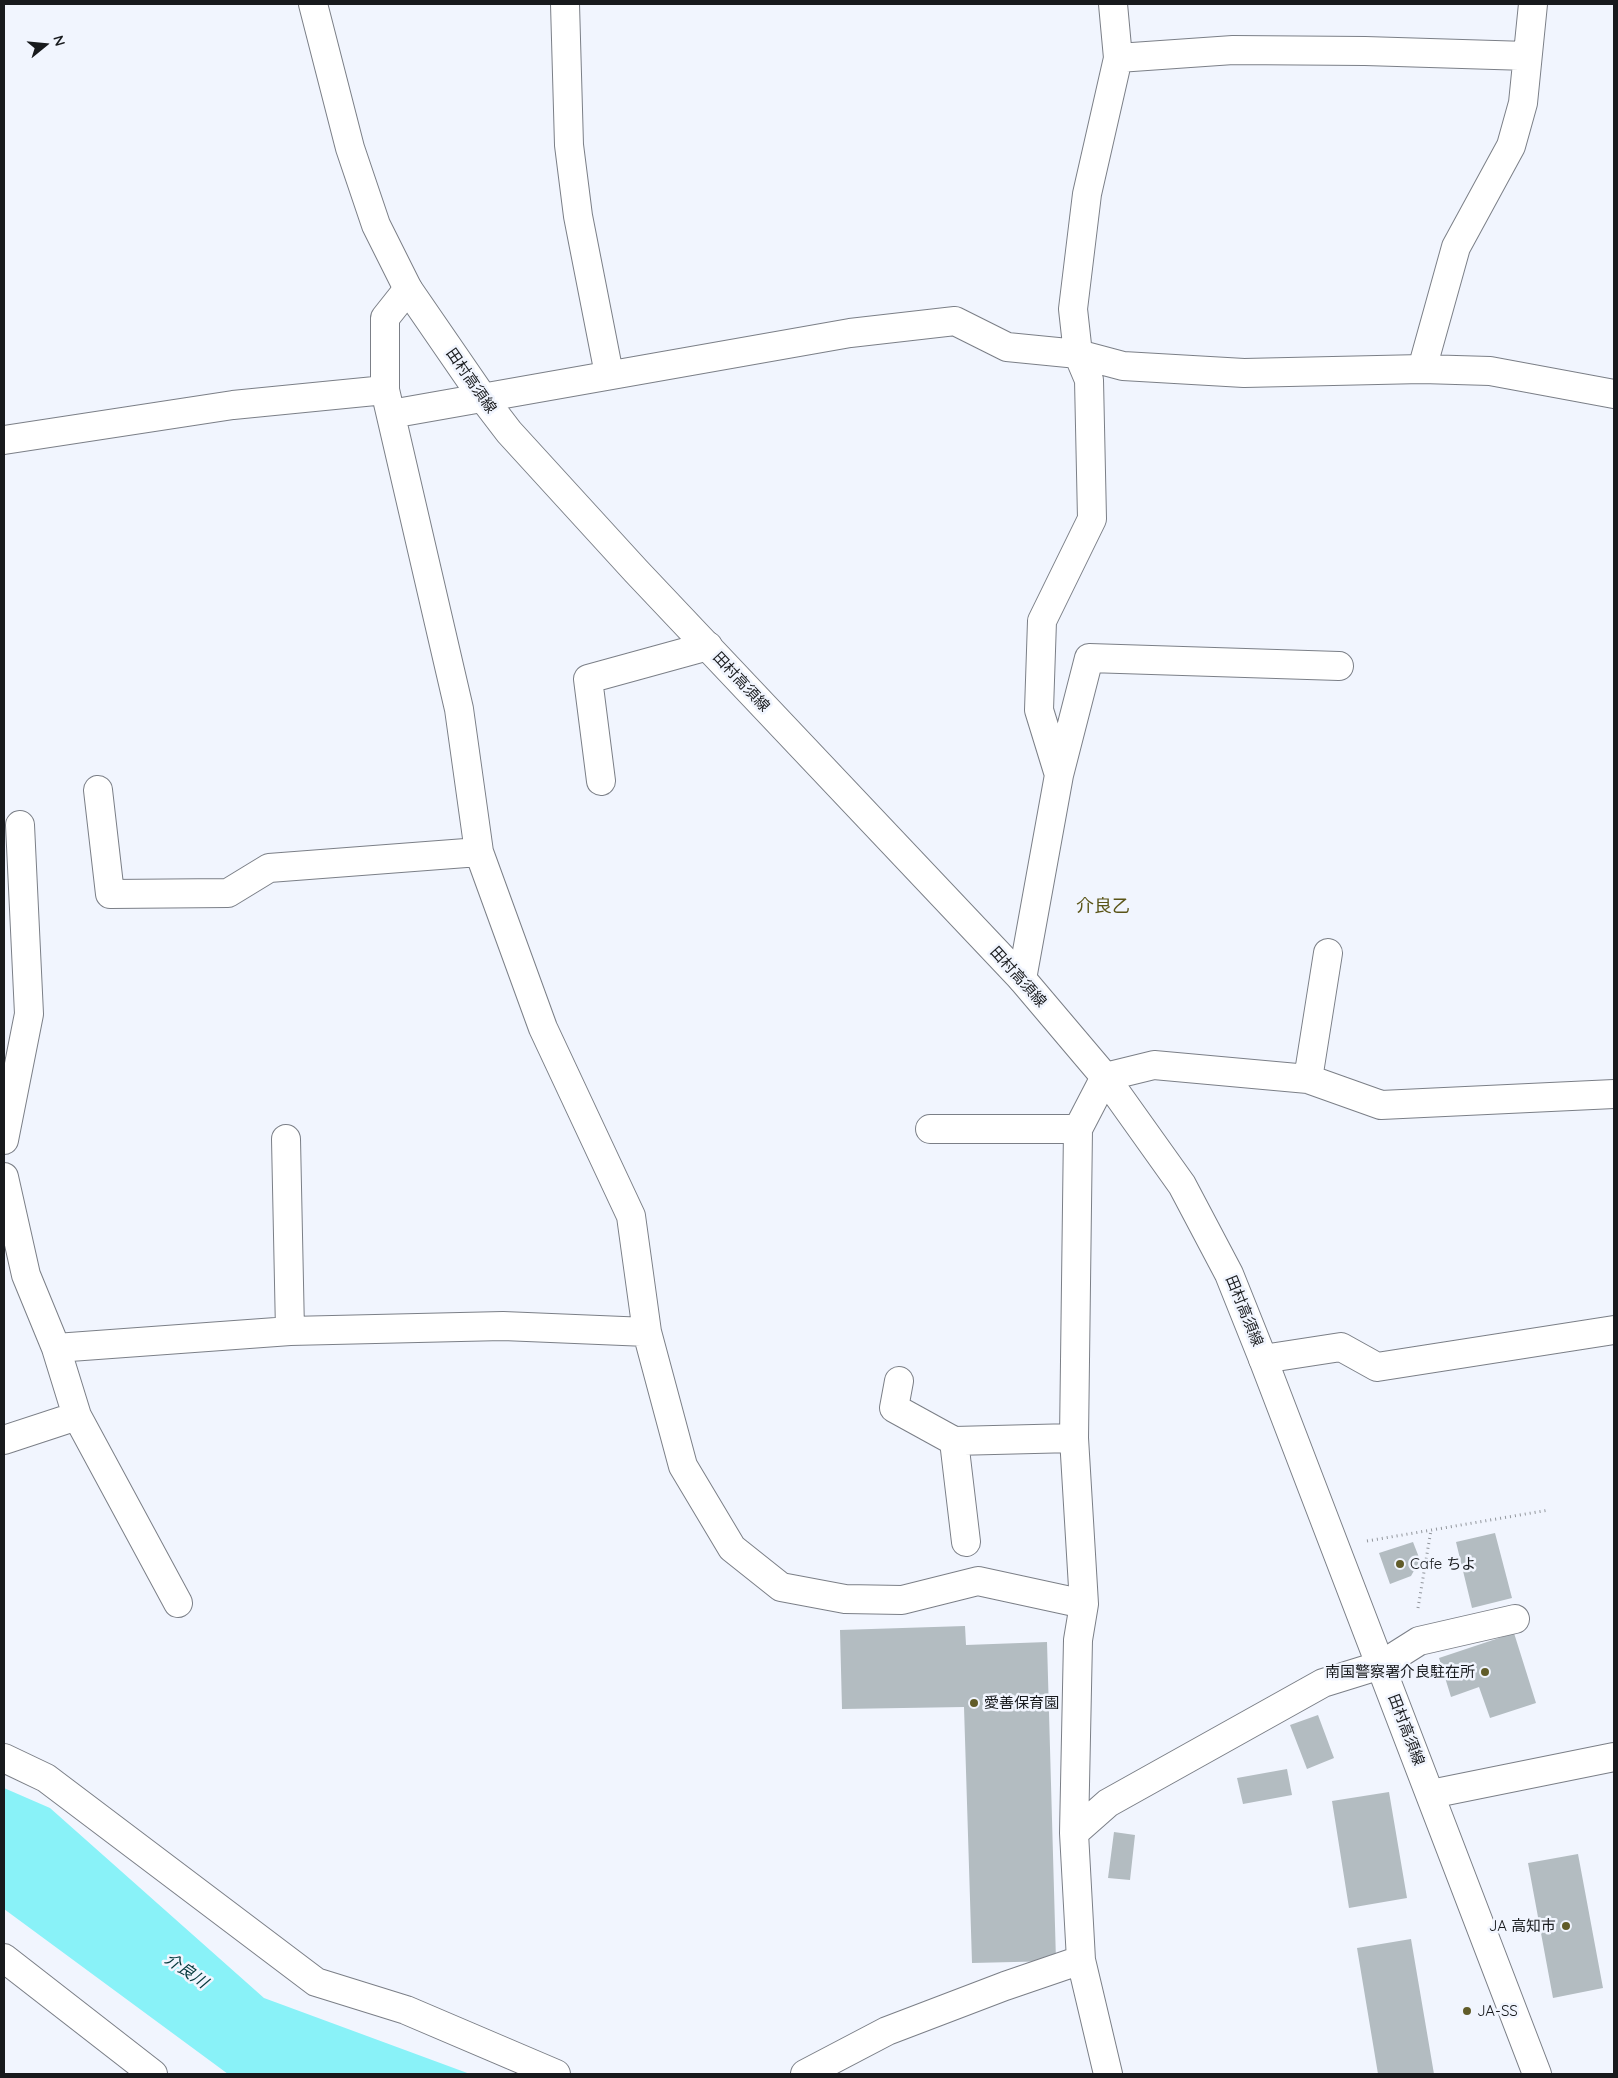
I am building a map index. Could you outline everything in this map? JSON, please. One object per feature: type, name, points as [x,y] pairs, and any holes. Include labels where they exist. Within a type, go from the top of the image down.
[{"type":"street","name":"田村高須線","points":[[313,4],[350,148],[376,225],[408,289],[483,398],[509,432],[636,571],[1022,979],[1105,1077],[1182,1185],[1229,1274],[1538,2074]]},
{"type":"street","points":[[565,4],[569,144],[578,216],[609,374]]},
{"type":"street","points":[[1059,775],[1039,710],[1042,621],[1092,519],[1089,380],[1078,354],[1073,309],[1087,194],[1118,58],[1112,4]]},
{"type":"street","points":[[1422,369],[1456,247],[1511,146],[1523,103],[1533,4]]},
{"type":"street","points":[[1118,58],[1233,50],[1365,51],[1527,56]]},
{"type":"street","points":[[408,289],[385,318],[388,402],[459,709],[479,852],[543,1028],[631,1216],[647,1332],[683,1466],[732,1548],[780,1586],[845,1599],[902,1600],[978,1582],[1084,1604]]},
{"type":"street","points":[[4,440],[233,405],[483,398],[609,374],[850,333],[955,321],[1007,347],[1078,354],[1123,366],[1244,373],[1422,369],[1490,371],[1614,394]]},
{"type":"street","points":[[601,781],[588,679],[708,646]]},
{"type":"street","points":[[1022,979],[1059,775],[1089,658],[1339,666]]},
{"type":"street","points":[[98,790],[110,894],[228,894],[269,868],[479,852]]},
{"type":"street","points":[[4,1140],[29,1014],[20,825]]},
{"type":"street","points":[[1308,1079],[1328,953]]},
{"type":"street","points":[[1108,2074],[1081,1960],[1074,1833],[1078,1640],[1084,1604],[1074,1438],[1078,1129],[1105,1077],[1154,1066],[1308,1079],[1380,1105],[1614,1094]]},
{"type":"street","points":[[930,1129],[1078,1129]]},
{"type":"street","points":[[286,1139],[290,1331]]},
{"type":"street","points":[[4,1177],[26,1275],[56,1348],[77,1416],[178,1603]]},
{"type":"street","points":[[56,1348],[290,1331],[503,1326],[647,1332]]},
{"type":"street","points":[[1263,1359],[1341,1347],[1377,1368],[1614,1330]]},
{"type":"street","points":[[899,1381],[894,1408],[954,1441],[1074,1438]]},
{"type":"street","points":[[4,1440],[77,1416]]},
{"type":"street","points":[[954,1441],[966,1542]]},
{"type":"street","points":[[1074,1833],[1108,1803],[1323,1683],[1380,1666],[1419,1641],[1515,1619]]},
{"type":"street","points":[[1431,1794],[1614,1757]]},
{"type":"street","points":[[4,1758],[46,1778],[316,1982],[406,2010],[556,2074]]},
{"type":"street","points":[[4,1958],[153,2074]]},
{"type":"street","points":[[804,2074],[887,2031],[1081,1960]]},
{"type":"path","points":[[1334,1547],[1549,1510]]},
{"type":"path","points":[[1419,1641],[1418,1610],[1432,1530]]},
{"type":"water","name":"介良川","points":[[4,1788],[50,1808],[264,1998],[470,2074],[228,2074],[4,1909]]},
{"type":"building","points":[[1495,1533],[1512,1598],[1472,1608],[1456,1542]]},
{"type":"building","points":[[1413,1542],[1420,1560],[1411,1576],[1390,1584],[1379,1553]]},
{"type":"building","points":[[965,1626],[966,1645],[1047,1642],[1056,1961],[972,1963],[964,1707],[842,1709],[840,1630]]},
{"type":"building","name":"南国警察署介良駐在所","points":[[1514,1633],[1536,1703],[1490,1718],[1479,1687],[1451,1697],[1439,1658]]},
{"type":"building","points":[[1318,1715],[1334,1758],[1307,1769],[1290,1725]]},
{"type":"building","points":[[1287,1769],[1292,1795],[1243,1804],[1237,1778]]},
{"type":"building","points":[[1389,1792],[1407,1898],[1349,1908],[1332,1801]]},
{"type":"building","points":[[1114,1832],[1135,1835],[1130,1880],[1108,1878]]},
{"type":"building","name":"JA 高知市","points":[[1578,1854],[1603,1988],[1553,1998],[1528,1863]]},
{"type":"building","points":[[1411,1939],[1434,2074],[1378,2074],[1357,1948]]},
{"type":"place","name":"Cafe ちよ","points":[[1400,1564]]},
{"type":"place","name":"南国警察署介良駐在所","points":[[1485,1672]]},
{"type":"place","name":"愛善保育園","points":[[974,1703]]},
{"type":"place","name":"JA 高知市","points":[[1566,1926]]},
{"type":"place","name":"JA-SS","points":[[1467,2011]]},
{"type":"district","name":"介良乙","points":[[1103,907]]}]
